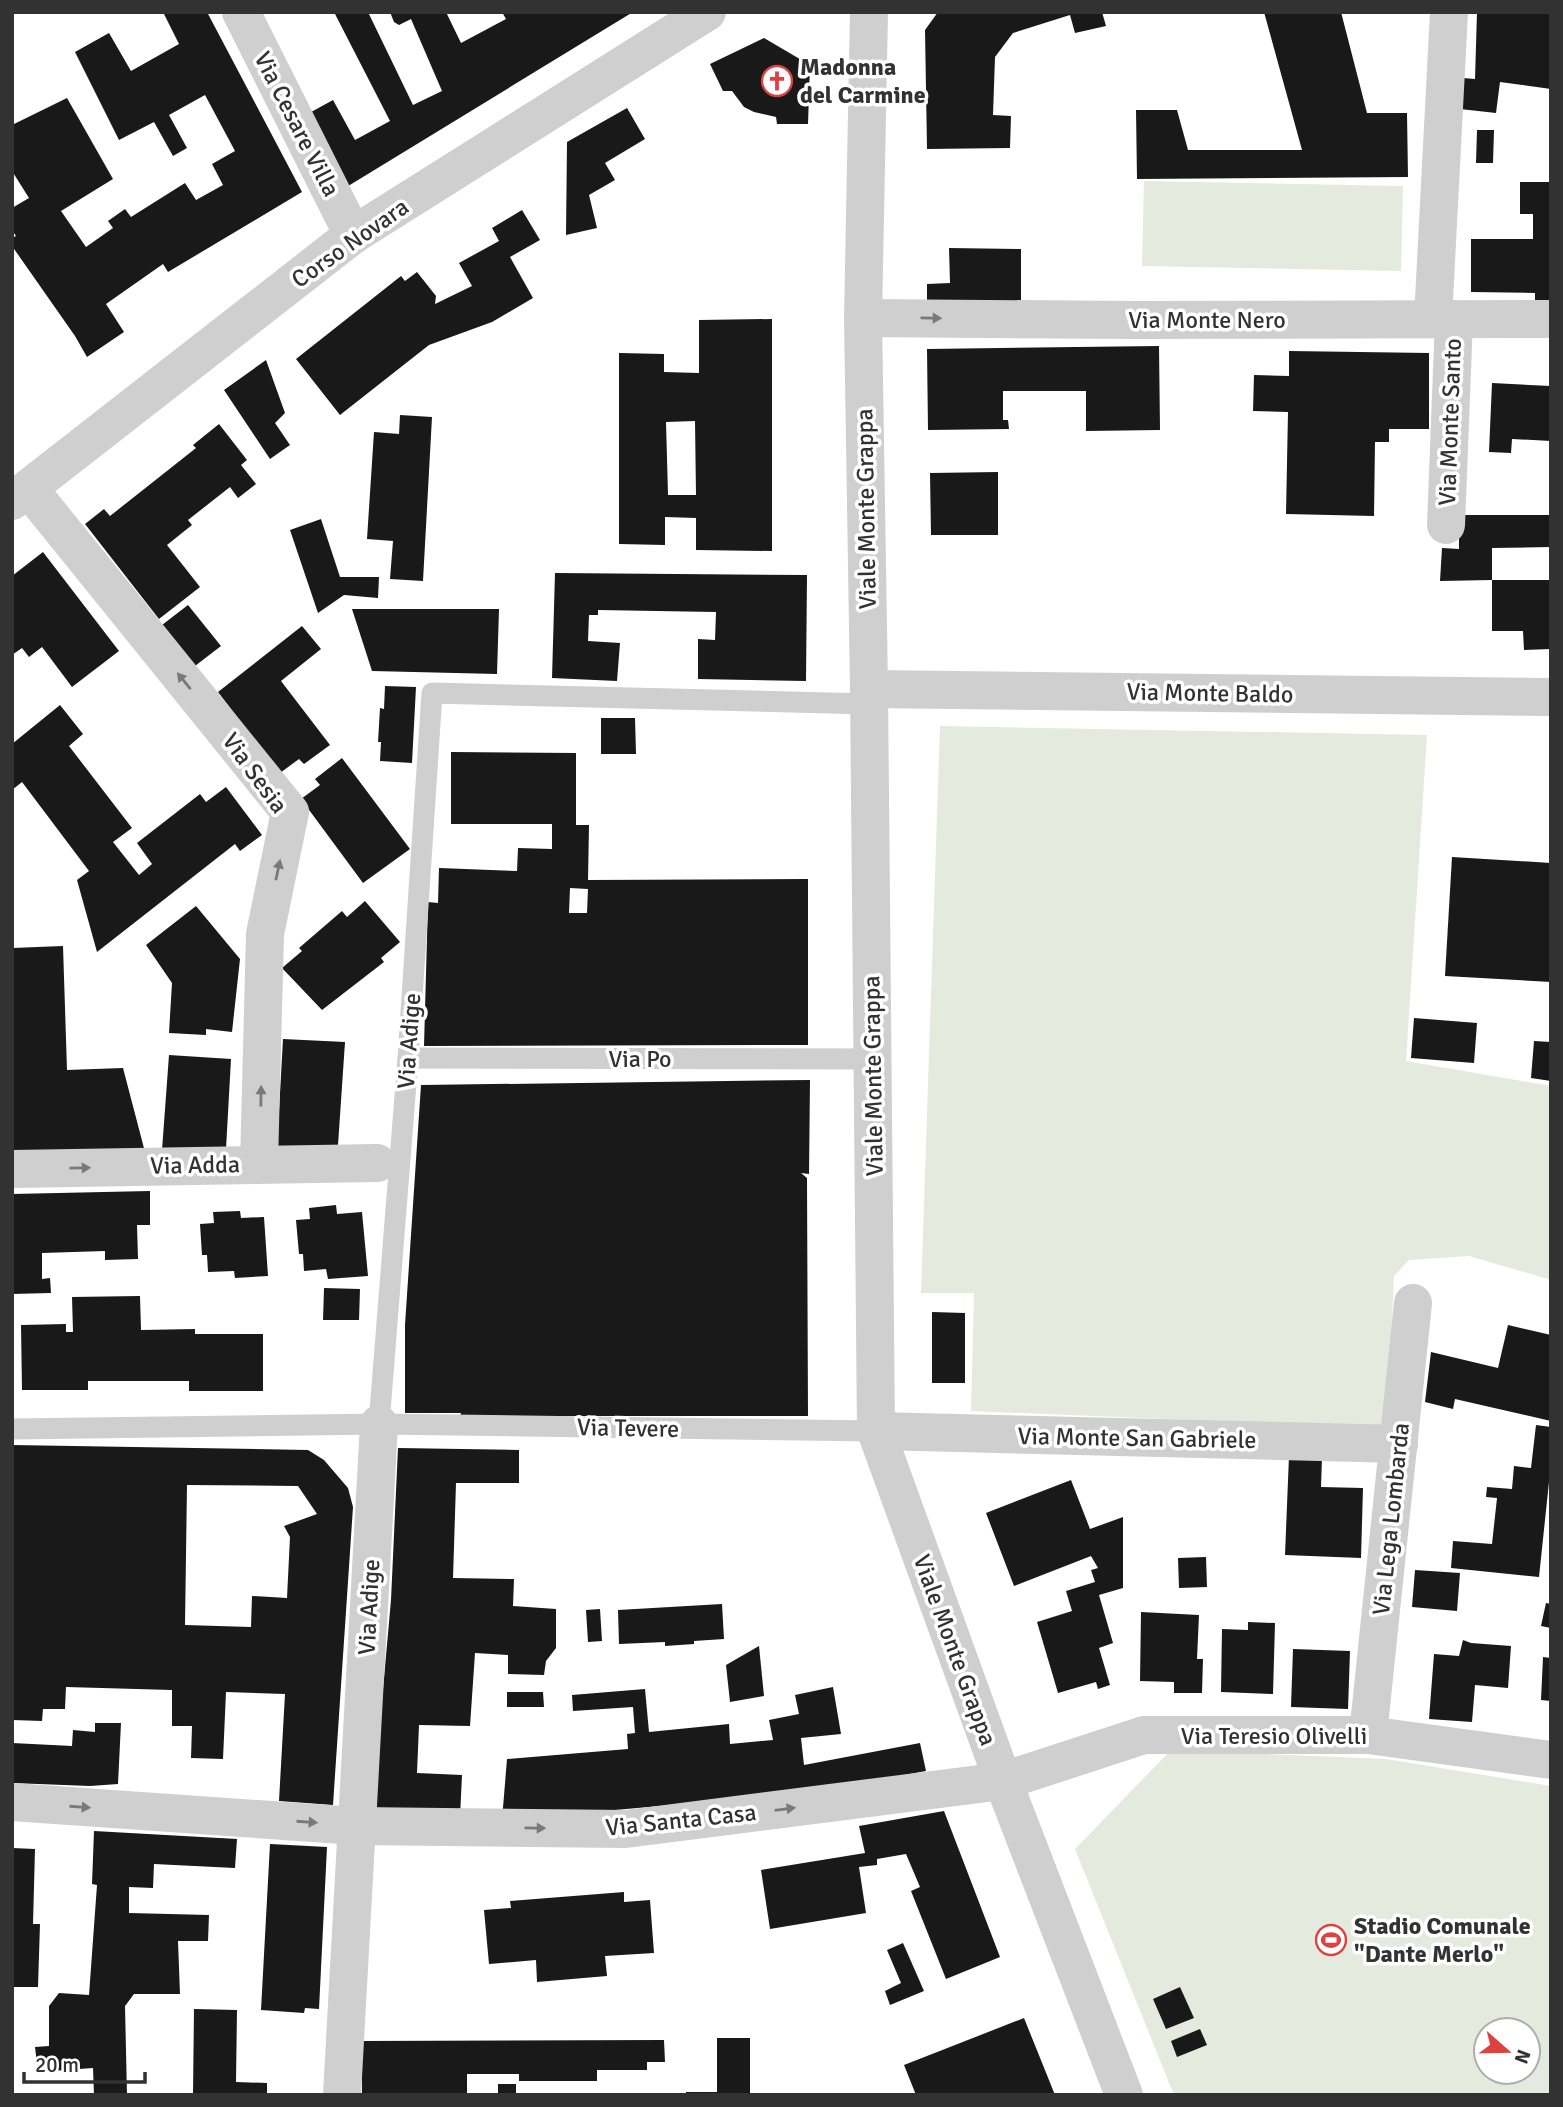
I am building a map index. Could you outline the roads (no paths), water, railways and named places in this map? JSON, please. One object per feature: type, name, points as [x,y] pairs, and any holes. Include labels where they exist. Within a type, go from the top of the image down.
[{"type":"street","name":"Via Cesare Villa","points":[[241,12],[353,235]]},
{"type":"street","name":"Corso Novara","points":[[20,495],[353,235],[706,12]]},
{"type":"street","name":"Viale Monte Grappa","points":[[869,12],[863,318],[876,1431],[1003,1781],[1124,2095]]},
{"type":"street","name":"Via Monte Santo","points":[[1446,525],[1444,319],[1449,12]]},
{"type":"street","name":"Via Monte Nero","points":[[863,318],[1551,319]]},
{"type":"street","name":"Via Sesia","points":[[20,495],[290,812],[265,934],[259,1164]]},
{"type":"street","name":"Via Monte Baldo","points":[[869,697],[1551,697]]},
{"type":"street","name":"Via Adda","points":[[12,1169],[377,1163]]},
{"type":"street","name":"Via Lega Lombarda","points":[[1368,1735],[1413,1303]]},
{"type":"street","name":"Via Adige","points":[[357,1826],[379,1424]]},
{"type":"street","name":"Via Monte San Gabriele","points":[[876,1431],[1399,1444]]},
{"type":"street","name":"Via Teresio Olivelli","points":[[1003,1781],[1144,1735],[1368,1735],[1551,1760]]},
{"type":"street","name":"Via Santa Casa","points":[[12,1802],[357,1826],[626,1829],[1003,1781]]},
{"type":"street","points":[[342,2095],[357,1826]]},
{"type":"lane","name":"Via Adige","points":[[379,1424],[408,1059],[432,693],[869,697]]},
{"type":"lane","name":"Via Po","points":[[408,1059],[872,1059]]},
{"type":"lane","name":"Via Tevere","points":[[12,1429],[379,1424],[876,1431]]},
{"type":"place","name":"Madonna del Carmine","points":[[777,81]]},
{"type":"place","name":"Stadio Comunale \"Dante Merlo\"","points":[[1331,1940]]}]
